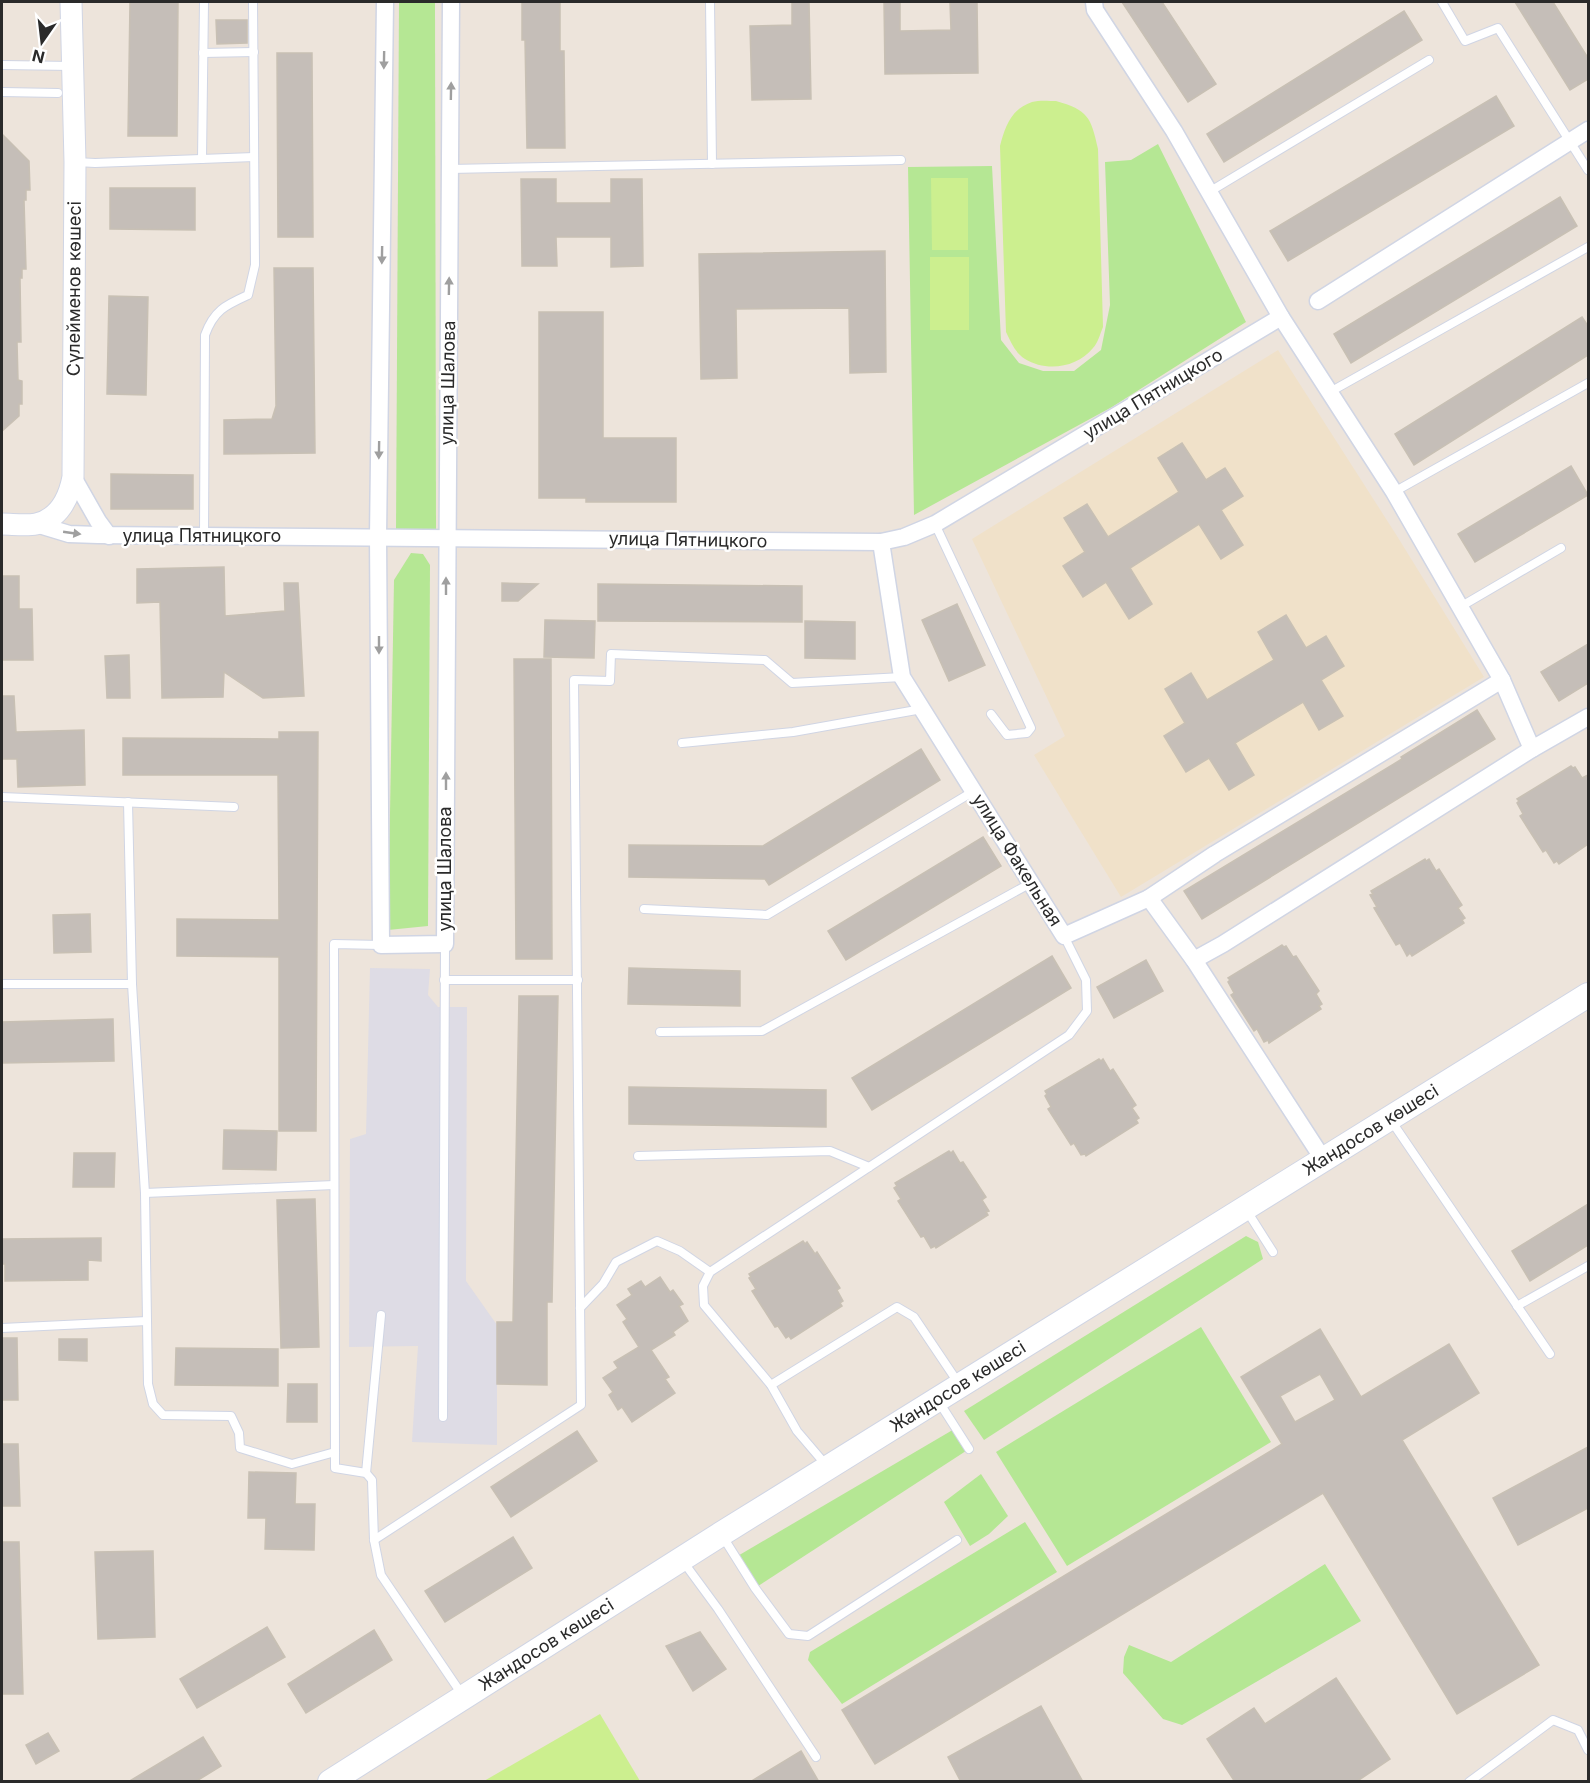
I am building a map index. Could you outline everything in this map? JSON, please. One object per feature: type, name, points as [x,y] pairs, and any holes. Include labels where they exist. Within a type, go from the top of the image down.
[{"type":"main road","name":"Жандосов көшесі","points":[[330,1782],[681,1559],[1588,995]]},
{"type":"street","name":"Сүлейменов көшесі","points":[[36,524],[63,507],[70,495],[73,477],[75,162],[71,2]]},
{"type":"street","points":[[381,945],[378,537],[385,2]]},
{"type":"street","name":"улица Шалова","points":[[381,945],[445,944],[451,2]]},
{"type":"street","points":[[1094,2],[1095,10],[1174,130],[1281,317],[1394,492],[1502,680],[1532,749]]},
{"type":"street","points":[[1318,301],[1588,130]]},
{"type":"street","name":"улица Пятницкого","points":[[36,524],[69,534],[109,536],[881,542],[904,537],[935,524],[1281,317]]},
{"type":"street","points":[[73,477],[109,536]]},
{"type":"street","points":[[2,524],[36,524]]},
{"type":"street","name":"улица Факельная","points":[[881,542],[902,677],[1064,936],[1149,898],[1215,854],[1502,680]]},
{"type":"street","points":[[1194,960],[1233,938],[1532,749],[1588,717]]},
{"type":"street","points":[[1149,898],[1194,960],[1323,1159]]},
{"type":"lane","points":[[202,159],[204,2]]},
{"type":"lane","points":[[204,535],[205,335],[211,319],[228,304],[248,295],[255,266],[253,2]]},
{"type":"lane","points":[[710,2],[712,164]]},
{"type":"lane","points":[[1442,2],[1465,41],[1498,28],[1588,170]]},
{"type":"lane","points":[[203,53],[254,52]]},
{"type":"lane","points":[[1209,192],[1429,60]]},
{"type":"lane","points":[[2,65],[73,66]]},
{"type":"lane","points":[[2,92],[58,93]]},
{"type":"lane","points":[[75,162],[254,157]]},
{"type":"lane","points":[[450,170],[901,160]]},
{"type":"lane","points":[[1330,392],[1588,247]]},
{"type":"lane","points":[[1394,492],[1588,383]]},
{"type":"lane","points":[[935,524],[1031,728],[1027,733],[1007,735],[991,714]]},
{"type":"lane","points":[[1460,607],[1561,548]]},
{"type":"lane","points":[[374,1540],[581,1405],[574,680],[610,681],[611,654],[765,660],[792,683],[902,677]]},
{"type":"lane","points":[[682,743],[793,732],[922,709]]},
{"type":"lane","points":[[644,909],[767,915],[974,791]]},
{"type":"lane","points":[[2,797],[234,807]]},
{"type":"lane","points":[[128,802],[132,984],[145,1193],[148,1384],[153,1404],[164,1416],[231,1416],[239,1433],[240,1448],[292,1464],[335,1452]]},
{"type":"lane","points":[[660,1032],[762,1031],[1031,883]]},
{"type":"lane","points":[[828,1468],[797,1431],[771,1385],[704,1305],[703,1286],[710,1272],[1069,1035],[1087,1011],[1086,980],[1064,936]]},
{"type":"lane","points":[[381,945],[333,944],[335,1468],[366,1473],[372,1480],[374,1540],[381,1575],[463,1697]]},
{"type":"lane","points":[[443,1417],[445,944]]},
{"type":"lane","points":[[444,980],[578,980]]},
{"type":"lane","points":[[2,984],[132,984]]},
{"type":"lane","points":[[1390,1119],[1550,1354]]},
{"type":"lane","points":[[638,1156],[830,1151],[869,1167]]},
{"type":"lane","points":[[145,1193],[334,1185]]},
{"type":"lane","points":[[1245,1208],[1273,1252]]},
{"type":"lane","points":[[580,1308],[603,1284],[616,1262],[657,1241],[680,1251],[710,1272]]},
{"type":"lane","points":[[1517,1306],[1588,1266]]},
{"type":"lane","points":[[771,1385],[897,1307],[914,1317],[960,1386]]},
{"type":"lane","points":[[366,1473],[381,1315]]},
{"type":"lane","points":[[2,1328],[147,1321]]},
{"type":"lane","points":[[937,1400],[969,1449]]},
{"type":"lane","points":[[721,1534],[755,1588],[789,1634],[808,1636],[957,1540]]},
{"type":"lane","points":[[681,1559],[718,1610],[816,1757]]},
{"type":"lane","points":[[1469,1782],[1553,1720],[1578,1730],[1588,1750]]},
{"type":"shaded area","points":[[1278,350],[1484,677],[1121,897],[1034,755],[1065,736],[972,539]]},
{"type":"shaded area","points":[[370,968],[430,969],[428,995],[438,1007],[467,1007],[466,1281],[497,1325],[497,1445],[412,1442],[418,1346],[349,1347],[350,1139],[366,1134]]},
{"type":"green space","points":[[399,2],[435,2],[436,529],[396,530]]},
{"type":"green space","points":[[1035,101],[1056,101],[1075,108],[1086,116],[1093,129],[1098,149],[1103,327],[1096,344],[1086,355],[1070,364],[1052,367],[1033,363],[1022,357],[1006,332],[1000,146],[1010,119],[1019,109]]},
{"type":"green space","points":[[1158,144],[1246,322],[1112,407],[914,515],[908,167],[992,166],[1001,340],[1019,363],[1043,371],[1074,371],[1101,350],[1110,305],[1105,162],[1131,160]]},
{"type":"green space","points":[[931,178],[968,178],[968,250],[932,250]]},
{"type":"green space","points":[[930,257],[969,257],[969,330],[930,330]]},
{"type":"green space","points":[[411,553],[423,554],[430,565],[428,926],[388,930],[394,580]]},
{"type":"green space","points":[[1246,1236],[1258,1242],[1263,1259],[984,1440],[964,1411]]},
{"type":"green space","points":[[1201,1327],[1271,1442],[1067,1566],[996,1452]]},
{"type":"green space","points":[[956,1428],[969,1449],[755,1588],[736,1557]]},
{"type":"green space","points":[[981,1474],[1008,1516],[989,1534],[970,1546],[944,1502]]},
{"type":"green space","points":[[1025,1522],[1057,1572],[842,1704],[808,1660],[810,1652]]},
{"type":"green space","points":[[1325,1564],[1361,1621],[1182,1725],[1163,1719],[1123,1673],[1124,1657],[1129,1645],[1171,1662]]},
{"type":"green space","points":[[600,1714],[640,1781],[484,1781]]},
{"type":"building","points":[[130,2],[178,2],[177,136],[128,136]]},
{"type":"building","points":[[522,2],[560,2],[560,51],[564,51],[565,148],[527,148]]},
{"type":"building","points":[[792,2],[809,2],[811,99],[752,100],[750,26],[792,25]]},
{"type":"building","points":[[884,2],[900,2],[900,31],[951,30],[950,2],[977,2],[978,73],[885,74]]},
{"type":"building","points":[[1122,2],[1162,2],[1216,84],[1188,102]]},
{"type":"building","points":[[1515,2],[1553,2],[1588,58],[1588,79],[1570,90]]},
{"type":"building","points":[[1404,11],[1422,40],[1224,162],[1207,134]]},
{"type":"building","points":[[216,20],[247,20],[247,43],[217,44]]},
{"type":"building","points":[[277,53],[312,53],[313,237],[278,237]]},
{"type":"building","points":[[1496,96],[1514,126],[1288,261],[1270,231]]},
{"type":"building","points":[[2,134],[29,161],[30,190],[26,190],[26,200],[24,200],[26,269],[22,269],[22,278],[20,278],[21,342],[17,342],[18,380],[22,381],[22,404],[19,404],[19,416],[2,431]]},
{"type":"building","points":[[521,179],[556,179],[556,203],[611,203],[611,179],[642,179],[643,266],[611,267],[611,237],[556,237],[557,266],[522,266]]},
{"type":"building","points":[[110,188],[195,188],[195,230],[110,229]]},
{"type":"building","points":[[1560,197],[1577,226],[1351,363],[1334,334]]},
{"type":"building","points":[[885,251],[886,372],[850,373],[849,308],[736,309],[737,378],[701,379],[699,254]]},
{"type":"building","points":[[274,268],[313,268],[315,453],[224,454],[224,420],[272,419],[276,406]]},
{"type":"building","points":[[109,296],[148,297],[146,395],[107,394]]},
{"type":"building","points":[[539,312],[603,312],[603,438],[676,438],[676,502],[586,502],[586,498],[539,498]]},
{"type":"building","points":[[1582,317],[1588,326],[1588,355],[1414,465],[1395,434]]},
{"type":"building","points":[[1182,443],[1206,480],[1225,468],[1243,496],[1221,510],[1243,545],[1221,559],[1199,524],[1130,568],[1152,604],[1129,619],[1106,582],[1083,597],[1063,566],[1085,552],[1064,518],[1087,504],[1108,537],[1179,492],[1158,458]]},
{"type":"building","points":[[1571,466],[1588,495],[1475,562],[1458,534]]},
{"type":"building","points":[[111,474],[193,475],[193,509],[111,509]]},
{"type":"building","points":[[224,567],[225,616],[285,611],[284,583],[298,583],[304,696],[263,698],[224,672],[223,697],[162,698],[160,602],[137,603],[137,569]]},
{"type":"building","points":[[2,576],[19,576],[19,609],[32,609],[33,660],[2,660]]},
{"type":"building","points":[[502,583],[538,584],[518,601],[502,601]]},
{"type":"building","points":[[598,584],[802,586],[802,622],[598,621]]},
{"type":"building","points":[[957,604],[985,665],[949,681],[922,620]]},
{"type":"building","points":[[1286,615],[1306,648],[1326,636],[1344,666],[1321,680],[1343,716],[1319,730],[1303,702],[1235,743],[1254,775],[1229,790],[1209,758],[1186,772],[1164,736],[1185,723],[1165,689],[1191,673],[1207,700],[1274,660],[1258,632]]},
{"type":"building","points":[[545,620],[595,621],[594,658],[544,657]]},
{"type":"building","points":[[805,621],[855,622],[855,659],[805,658]]},
{"type":"building","points":[[1588,644],[1588,683],[1559,701],[1541,672]]},
{"type":"building","points":[[129,655],[130,698],[107,698],[105,656]]},
{"type":"building","points":[[514,659],[551,659],[552,959],[516,959]]},
{"type":"building","points":[[2,696],[14,696],[16,732],[84,730],[85,785],[18,787],[17,759],[2,759]]},
{"type":"building","points":[[1477,710],[1495,739],[1202,919],[1184,891],[1402,759],[1401,757]]},
{"type":"building","points":[[279,732],[318,732],[316,1131],[279,1131],[279,957],[177,956],[177,919],[279,920],[278,775],[123,775],[123,738],[279,739]]},
{"type":"building","points":[[921,749],[940,780],[769,885],[765,879],[629,877],[629,845],[763,846]]},
{"type":"building","points":[[1571,766],[1575,767],[1582,778],[1588,775],[1588,844],[1559,864],[1557,861],[1554,863],[1546,850],[1543,852],[1520,816],[1523,814],[1517,799]]},
{"type":"building","points":[[983,837],[1001,866],[846,960],[828,931]]},
{"type":"building","points":[[1425,859],[1426,861],[1429,859],[1436,871],[1439,869],[1462,905],[1458,908],[1465,918],[1462,920],[1464,923],[1412,956],[1410,953],[1407,956],[1400,943],[1396,945],[1374,908],[1377,907],[1370,895],[1373,894],[1371,891]]},
{"type":"building","points":[[90,914],[91,952],[54,953],[53,915]]},
{"type":"building","points":[[1282,945],[1286,946],[1293,957],[1296,956],[1319,991],[1316,994],[1322,1004],[1319,1006],[1321,1009],[1269,1043],[1268,1040],[1264,1042],[1257,1029],[1254,1031],[1231,995],[1234,993],[1228,978]]},
{"type":"building","points":[[1052,956],[1071,988],[872,1110],[852,1078]]},
{"type":"building","points":[[1146,960],[1163,991],[1114,1018],[1097,987]]},
{"type":"building","points":[[629,968],[740,971],[740,1006],[628,1004]]},
{"type":"building","points":[[519,996],[558,996],[552,1302],[547,1302],[547,1385],[497,1384],[497,1322],[513,1322]]},
{"type":"building","points":[[113,1019],[114,1061],[2,1063],[2,1022]]},
{"type":"building","points":[[1099,1059],[1101,1061],[1103,1059],[1110,1071],[1113,1069],[1136,1105],[1132,1108],[1139,1118],[1136,1120],[1138,1123],[1086,1156],[1081,1155],[1074,1143],[1071,1145],[1048,1109],[1051,1107],[1045,1091]]},
{"type":"building","points":[[629,1087],[826,1090],[826,1127],[629,1124]]},
{"type":"building","points":[[224,1130],[277,1131],[276,1170],[223,1169]]},
{"type":"building","points":[[949,1151],[951,1153],[953,1151],[960,1163],[963,1162],[986,1197],[982,1200],[989,1211],[986,1212],[988,1215],[936,1248],[935,1246],[931,1248],[924,1236],[921,1237],[898,1201],[901,1199],[894,1188],[897,1186],[895,1183]]},
{"type":"building","points":[[74,1153],[115,1153],[114,1187],[73,1187]]},
{"type":"building","points":[[315,1199],[319,1347],[281,1348],[277,1200]]},
{"type":"building","points":[[1588,1204],[1588,1245],[1530,1281],[1512,1251]]},
{"type":"building","points":[[101,1238],[101,1261],[88,1260],[88,1280],[5,1281],[2,1239]]},
{"type":"building","points":[[803,1241],[805,1244],[807,1242],[815,1254],[817,1252],[840,1288],[837,1290],[843,1301],[840,1303],[842,1306],[791,1339],[789,1336],[786,1338],[778,1326],[775,1327],[752,1291],[756,1289],[749,1274]]},
{"type":"building","points":[[660,1277],[670,1292],[673,1290],[683,1304],[679,1306],[688,1321],[673,1332],[675,1335],[651,1350],[669,1377],[665,1379],[675,1393],[632,1422],[622,1407],[618,1410],[609,1395],[613,1392],[603,1378],[618,1368],[614,1362],[639,1347],[623,1322],[627,1319],[617,1305],[632,1295],[628,1289],[641,1281],[645,1287]]},
{"type":"building","points":[[1320,1329],[1361,1397],[1449,1344],[1479,1393],[1402,1440],[1539,1665],[1457,1714],[1323,1493],[875,1764],[842,1710],[1282,1444],[1241,1377]],"holes":[[[1320,1374],[1335,1400],[1295,1422],[1280,1396]]]},
{"type":"building","points":[[2,1338],[17,1338],[18,1400],[2,1400]]},
{"type":"building","points":[[59,1339],[87,1339],[87,1361],[59,1360]]},
{"type":"building","points":[[176,1348],[278,1349],[278,1386],[175,1385]]},
{"type":"building","points":[[288,1384],[317,1384],[317,1422],[287,1422]]},
{"type":"building","points":[[577,1431],[597,1461],[511,1517],[491,1487]]},
{"type":"building","points":[[2,1444],[18,1444],[20,1506],[2,1506]]},
{"type":"building","points":[[1588,1447],[1588,1508],[1518,1545],[1493,1498]]},
{"type":"building","points":[[249,1472],[296,1473],[295,1504],[315,1504],[314,1550],[265,1549],[266,1518],[248,1518]]},
{"type":"building","points":[[513,1537],[532,1568],[445,1622],[425,1591]]},
{"type":"building","points":[[2,1542],[19,1542],[23,1694],[2,1694]]},
{"type":"building","points":[[153,1551],[155,1637],[98,1639],[95,1552]]},
{"type":"building","points":[[267,1627],[285,1657],[197,1708],[180,1679]]},
{"type":"building","points":[[374,1630],[392,1660],[306,1713],[288,1684]]},
{"type":"building","points":[[700,1632],[726,1669],[693,1691],[666,1646]]},
{"type":"building","points":[[1336,1678],[1390,1759],[1356,1782],[1235,1782],[1207,1739],[1254,1708],[1265,1724]]},
{"type":"building","points":[[1041,1706],[1083,1782],[961,1782],[948,1757]]},
{"type":"building","points":[[48,1733],[59,1751],[36,1764],[26,1745]]},
{"type":"building","points":[[203,1737],[221,1766],[195,1782],[128,1782]]},
{"type":"building","points":[[801,1751],[819,1782],[750,1782]]}]
